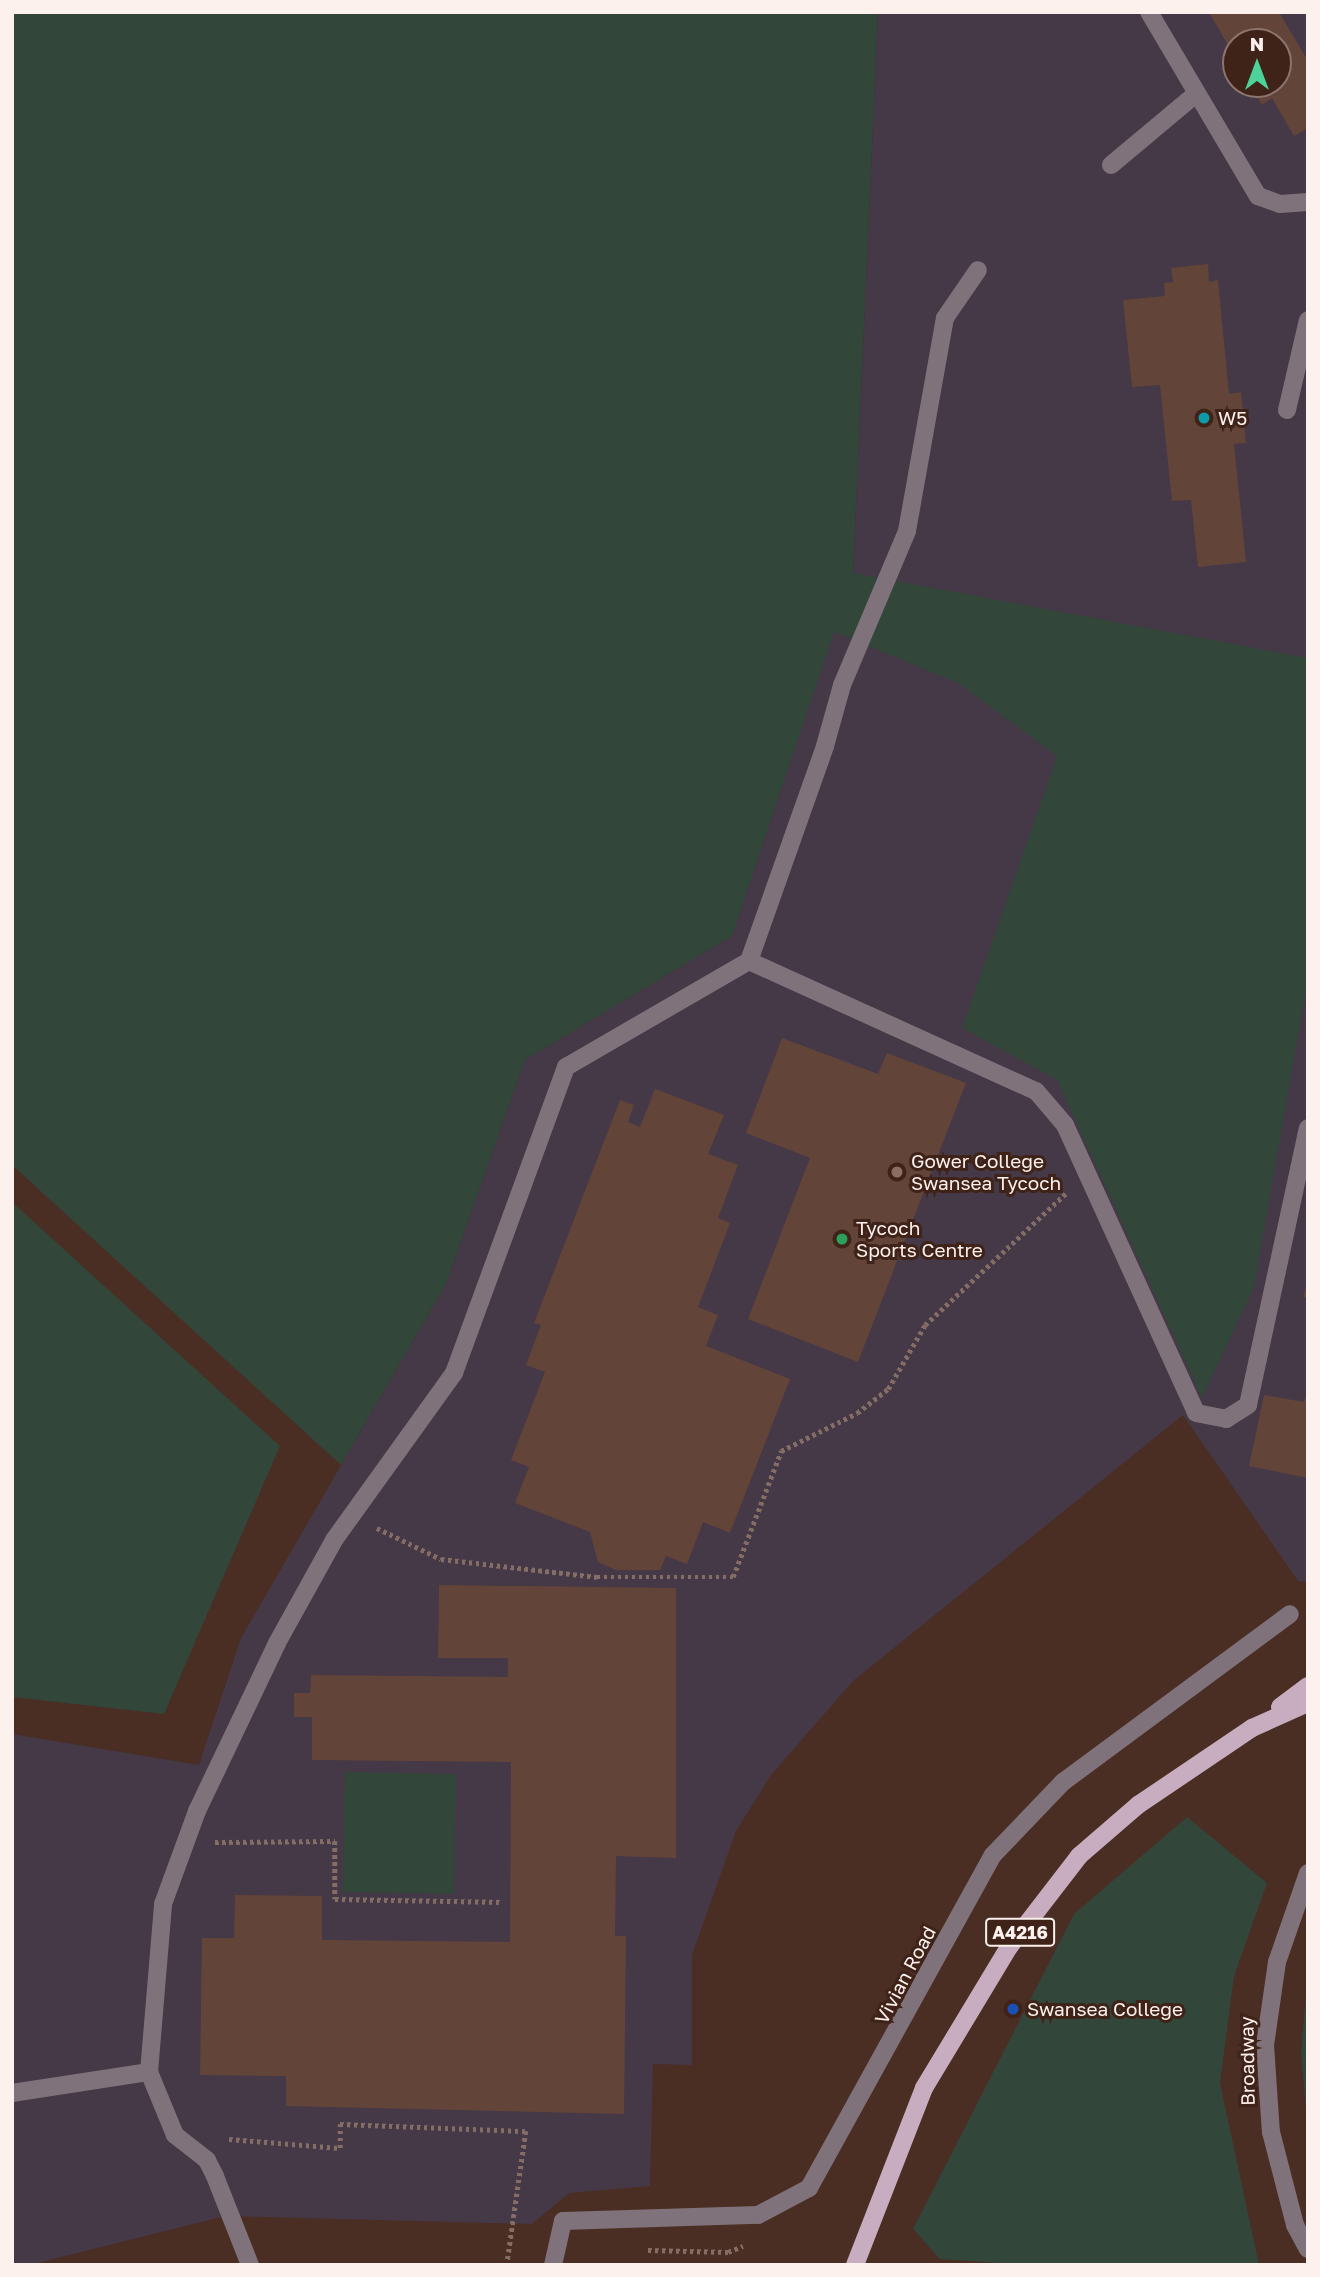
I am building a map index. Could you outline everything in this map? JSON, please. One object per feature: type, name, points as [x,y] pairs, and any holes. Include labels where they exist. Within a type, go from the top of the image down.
[{"type":"main road","name":"A4216","points":[[855,2265],[924,2088],[1009,1947],[1079,1856],[1138,1805],[1252,1728],[1308,1686]]},
{"type":"main road","name":"A4216","points":[[1252,1728],[1308,1703]]},
{"type":"street","points":[[1149,12],[1258,196],[1280,204],[1308,202]]},
{"type":"street","points":[[1111,165],[1197,93]]},
{"type":"street","points":[[250,2265],[207,2160],[175,2135],[149,2072],[163,1904],[186,1842],[277,1643],[351,1516],[454,1373],[566,1067],[749,961],[821,758],[842,685],[907,531],[945,318],[978,270]]},
{"type":"street","points":[[1287,410],[1308,320]]},
{"type":"street","points":[[749,961],[1036,1091],[1065,1125],[1085,1175],[1196,1413],[1226,1419],[1248,1405],[1308,1128]]},
{"type":"street","name":"Vivian Road","points":[[553,2265],[563,2221],[758,2215],[809,2188],[993,1855],[1063,1782],[1290,1614]]},
{"type":"street","name":"Broadway","points":[[1308,1873],[1277,1962],[1265,2045],[1271,2132],[1295,2225],[1308,2249]]},
{"type":"street","points":[[12,2093],[149,2072]]},
{"type":"path","points":[[351,1516],[441,1559],[597,1577],[733,1577],[781,1451],[856,1413],[888,1389],[925,1325],[1085,1175]]},
{"type":"path","points":[[186,1842],[335,1841],[335,1899],[502,1902]]},
{"type":"path","points":[[175,2135],[340,2148],[340,2124],[526,2132],[507,2265]]},
{"type":"shaded area","name":"Gower College Swansea Tycoch","points":[[878,12],[1308,12],[1308,1582],[1298,1581],[1183,1415],[853,1681],[771,1775],[736,1831],[692,1955],[692,2065],[653,2064],[650,2186],[569,2193],[532,2224],[225,2216],[29,2265],[12,2265],[12,1734],[199,1765],[241,1638],[446,1284],[525,1060],[732,936],[853,573]]},
{"type":"green space","points":[[12,12],[878,12],[853,573],[1308,658],[1308,979],[1254,1287],[1202,1398],[1057,1080],[962,1028],[1057,756],[958,683],[834,632],[732,936],[525,1060],[446,1284],[341,1465],[12,1165]]},
{"type":"green space","points":[[12,1202],[280,1446],[164,1714],[12,1697]]},
{"type":"green space","points":[[345,1772],[456,1774],[454,1894],[343,1892]]},
{"type":"green space","points":[[1187,1817],[1267,1883],[1234,1976],[1220,2083],[1259,2265],[1028,2265],[940,2259],[913,2229],[1074,1914]]},
{"type":"green space","points":[[1308,1970],[1308,2133],[1301,2053]]},
{"type":"building","points":[[1209,12],[1279,12],[1288,28],[1222,28],[1222,35]]},
{"type":"building","points":[[1292,34],[1308,61],[1308,128],[1294,136],[1272,98],[1292,98]]},
{"type":"building","points":[[1258,98],[1272,98],[1262,105]]},
{"type":"building","name":"W5","points":[[1208,264],[1209,282],[1218,280],[1229,394],[1241,392],[1246,443],[1234,444],[1246,562],[1198,567],[1191,500],[1172,501],[1160,385],[1132,387],[1123,300],[1165,296],[1164,283],[1173,282],[1171,268]]},
{"type":"building","name":"Tycoch Sports Centre","points":[[782,1038],[878,1074],[887,1053],[966,1083],[858,1362],[748,1319],[810,1158],[746,1133]]},
{"type":"building","points":[[655,1089],[724,1115],[708,1154],[738,1165],[718,1218],[730,1223],[698,1307],[718,1315],[706,1346],[790,1379],[730,1533],[703,1522],[687,1564],[666,1556],[660,1570],[616,1570],[598,1562],[590,1532],[515,1503],[529,1467],[511,1460],[545,1372],[526,1365],[541,1325],[534,1323],[620,1100],[634,1105],[628,1122],[640,1127]]},
{"type":"building","points":[[1308,1279],[1308,1298],[1303,1297]]},
{"type":"building","points":[[1308,1390],[1308,1478],[1249,1466],[1264,1395],[1304,1402]]},
{"type":"building","points":[[439,1585],[676,1588],[676,1858],[616,1856],[615,1936],[626,1936],[624,2114],[286,2106],[286,2076],[200,2075],[202,1938],[234,1938],[235,1895],[322,1896],[322,1940],[510,1942],[511,1762],[312,1760],[312,1717],[294,1717],[294,1693],[310,1693],[311,1675],[508,1677],[508,1658],[438,1658]]},
{"type":"place","name":"W5","points":[[1204,418]]},
{"type":"place","name":"Gower College Swansea Tycoch","points":[[897,1172]]},
{"type":"place","name":"Tycoch Sports Centre","points":[[842,1239]]},
{"type":"place","name":"Swansea College","points":[[1013,2009]]}]
